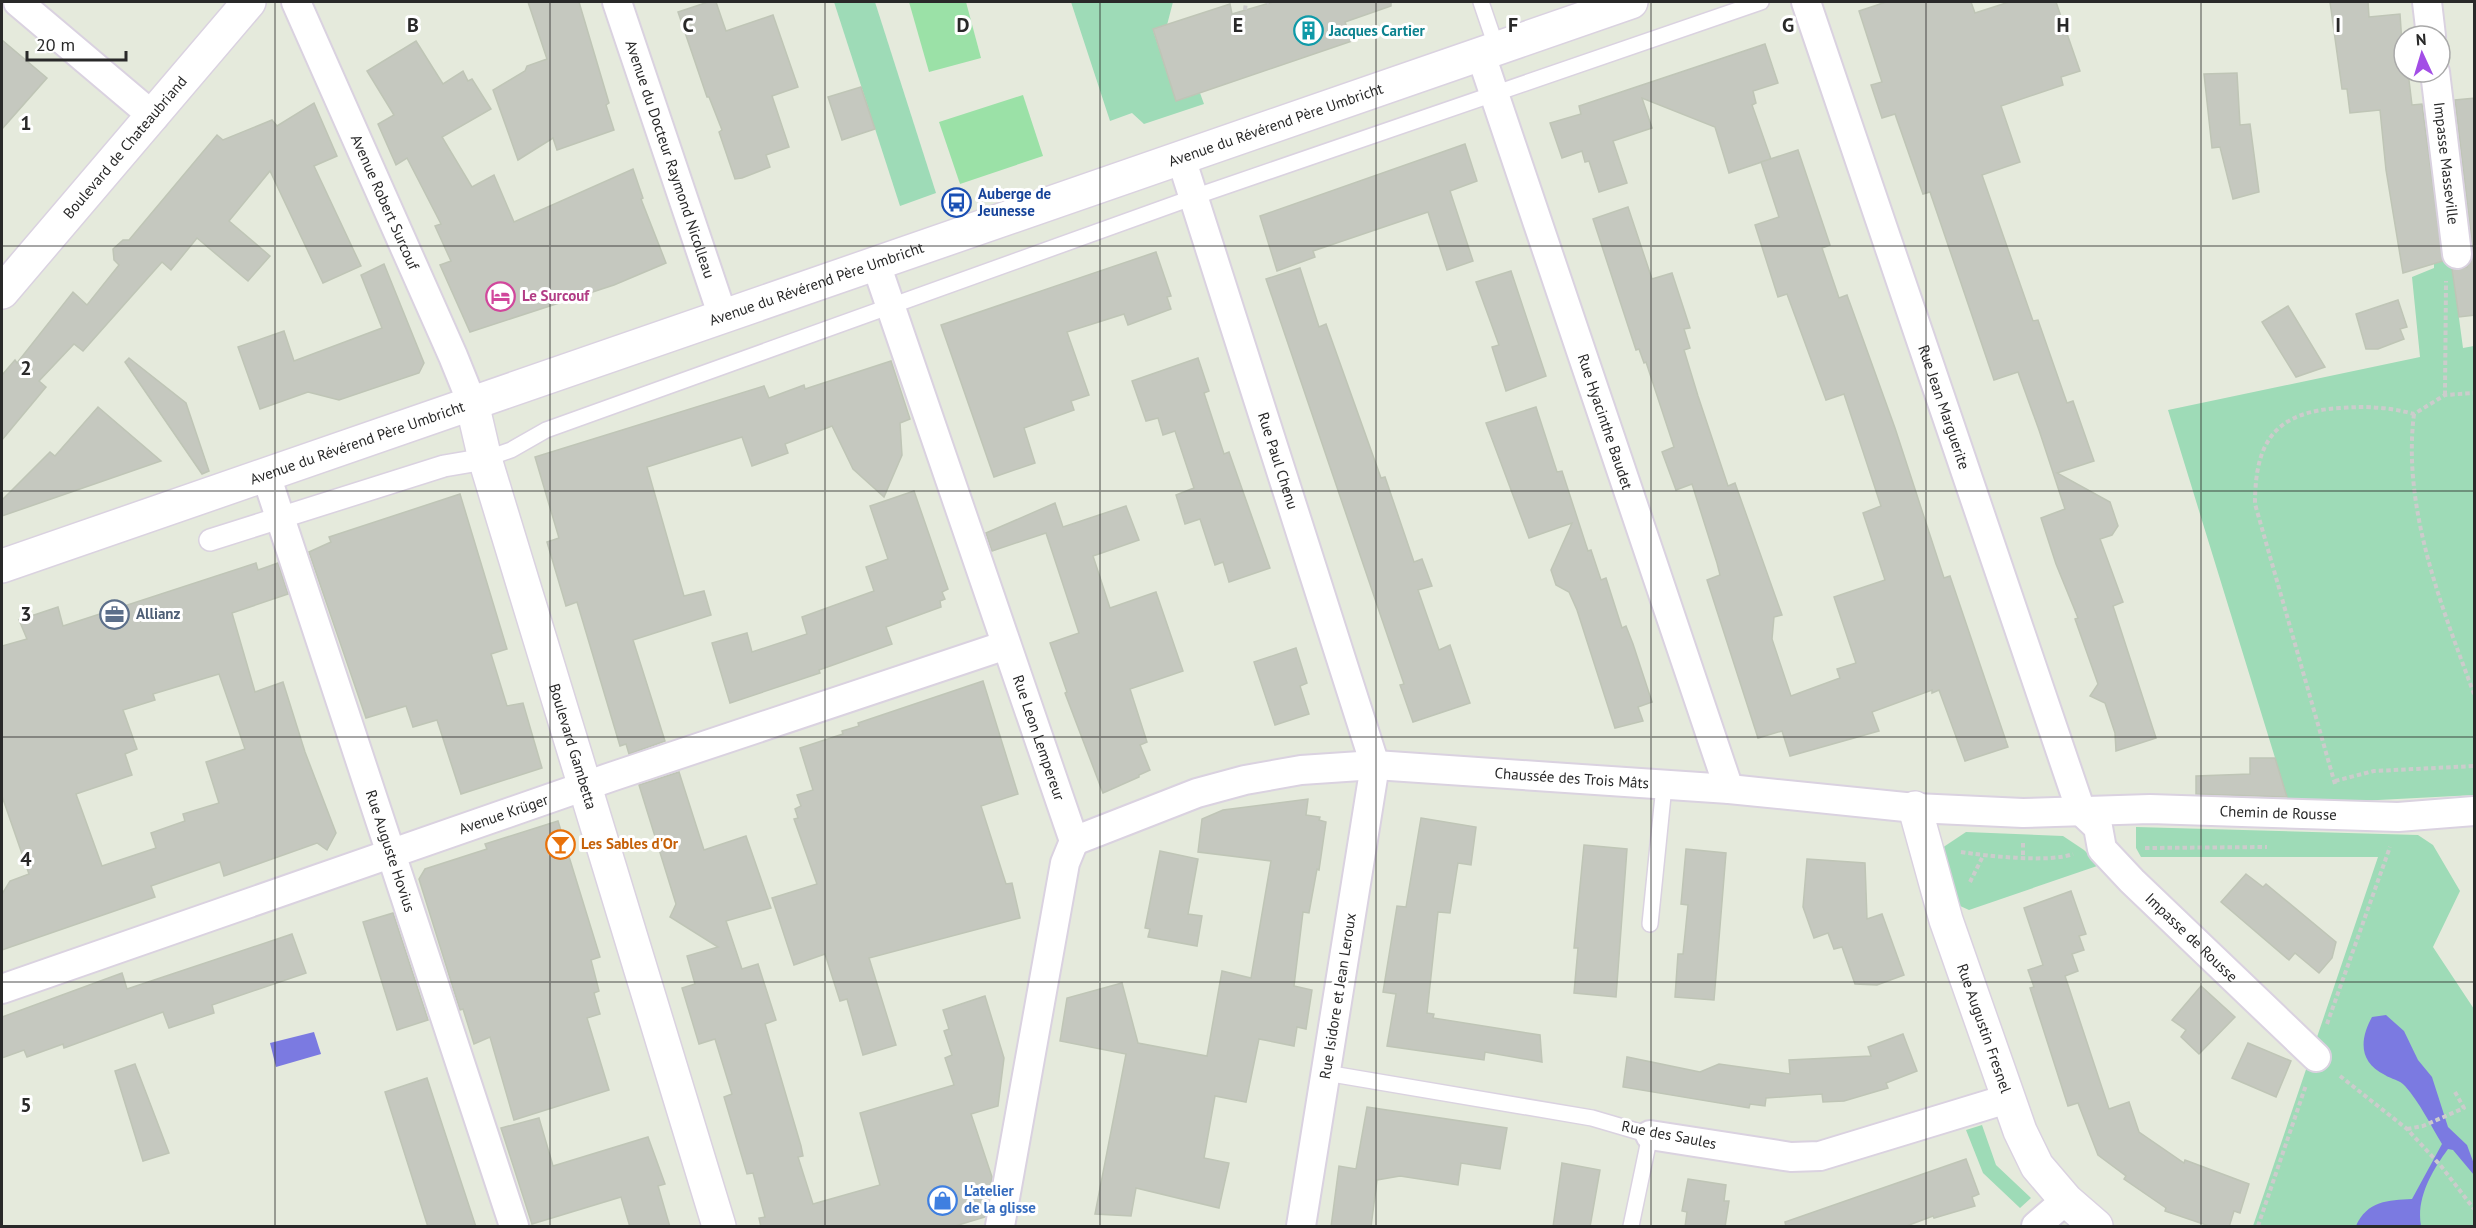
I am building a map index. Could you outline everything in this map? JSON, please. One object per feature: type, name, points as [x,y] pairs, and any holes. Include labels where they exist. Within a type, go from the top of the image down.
[{"type":"main road","name":"Boulevard de Chateaubriand","points":[[2,292],[154,117],[249,2]]},
{"type":"main road","name":"Avenue du Révérend Père Umbricht","points":[[2,566],[1631,2]]},
{"type":"main road","name":"Boulevard Gambetta","points":[[472,404],[485,459],[719,1227]]},
{"type":"main road","name":"Rue Augustin Fresnel","points":[[1915,808],[1946,920],[2007,1099],[2037,1166],[2066,1200],[2096,1227]]},
{"type":"street","points":[[18,2],[154,117]]},
{"type":"street","name":"Avenue Robert Surcouf","points":[[296,2],[453,356],[472,404]]},
{"type":"street","name":"Avenue du Docteur Raymond Nicolleau","points":[[617,2],[723,317]]},
{"type":"street","name":"Rue Jean Marguerite","points":[[1806,2],[2081,811]]},
{"type":"street","points":[[2427,2],[2430,24]]},
{"type":"street","name":"Rue Hyacinthe Baudet","points":[[1489,52],[1494,94],[1729,789]]},
{"type":"street","name":"Impasse Masseville","points":[[2436,84],[2457,254]]},
{"type":"street","name":"Rue Paul Chenu","points":[[1181,158],[1375,765]]},
{"type":"street","name":"Rue Leon Lempereur","points":[[876,264],[1074,841]]},
{"type":"street","points":[[210,540],[444,466],[485,459]]},
{"type":"street","name":"Rue Auguste Hovius","points":[[266,475],[393,853],[514,1227]]},
{"type":"street","name":"Avenue Krüger","points":[[2,989],[586,786],[1006,645]]},
{"type":"street","name":"Chaussée des Trois Mâts","points":[[1074,841],[1197,793],[1245,780],[1301,771],[1375,765],[1729,789],[1915,808],[2023,813],[2081,811]]},
{"type":"street","name":"Rue Isidore et Jean Leroux","points":[[1300,1227],[1375,765]]},
{"type":"street","name":"Chemin de Rousse","points":[[2081,811],[2150,809],[2398,817],[2474,812]]},
{"type":"street","name":"Impasse de Rousse","points":[[2081,811],[2098,827],[2102,849],[2132,881],[2316,1057]]},
{"type":"street","points":[[1000,1227],[1065,862],[1074,841]]},
{"type":"street","name":"Rue des Saules","points":[[1650,1135],[1791,1157],[1820,1156],[2007,1099]]},
{"type":"street","points":[[2036,1227],[2066,1200]]},
{"type":"lane","points":[[1481,2],[1489,52]]},
{"type":"lane","points":[[485,459],[511,450],[546,430],[890,304],[1761,2]]},
{"type":"lane","points":[[1650,924],[1664,786]]},
{"type":"lane","name":"Rue des Saules","points":[[1326,1073],[1592,1118],[1650,1135]]},
{"type":"lane","points":[[1631,1227],[1650,1135]]},
{"type":"path","points":[[1245,10],[1246,2]]},
{"type":"path","points":[[2445,395],[2446,274],[2457,254]]},
{"type":"path","points":[[2475,393],[2445,395],[2414,414],[2389,407],[2362,406],[2316,409],[2287,419],[2267,440],[2255,486],[2255,504],[2335,781],[2374,771],[2475,766]]},
{"type":"path","points":[[2414,414],[2411,442],[2423,532],[2445,613],[2475,694]]},
{"type":"path","points":[[1923,842],[1983,856],[2065,857],[2084,850],[2102,849]]},
{"type":"path","points":[[2341,1077],[2407,1129],[2475,1209]]},
{"type":"path","points":[[2407,1129],[2423,1126],[2464,1108],[2455,1092]]},
{"type":"green space","points":[[834,2],[875,2],[936,193],[900,206]]},
{"type":"green space","points":[[909,2],[966,2],[981,58],[929,72]]},
{"type":"green space","points":[[1071,2],[1173,2],[1167,25],[1153,30],[1176,101],[1200,93],[1204,104],[1144,124],[1132,113],[1110,121]]},
{"type":"green space","points":[[1023,95],[1043,156],[960,184],[939,122]]},
{"type":"green space","points":[[2470,254],[2454,281],[2463,348],[2474,346],[2474,795],[2359,801],[2288,800],[2168,410],[2420,357],[2412,277],[2434,268],[2434,257]]},
{"type":"green space","points":[[2136,827],[2418,835],[2433,845],[2460,891],[2433,947],[2474,1009],[2474,1226],[2253,1226],[2378,857],[2141,857],[2136,848]]},
{"type":"green space","points":[[1966,832],[2063,836],[2084,850],[2100,865],[1969,910],[1958,905],[1942,848]]},
{"type":"green space","points":[[1982,1125],[1996,1165],[2031,1198],[2020,1208],[1983,1173],[1966,1130]]},
{"type":"shaded area","points":[[2386,1015],[2404,1031],[2418,1060],[2432,1077],[2448,1127],[2467,1145],[2474,1164],[2474,1175],[2453,1150],[2448,1149],[2436,1166],[2423,1195],[2421,1226],[2356,1226],[2366,1211],[2372,1207],[2387,1201],[2412,1199],[2442,1144],[2405,1086],[2376,1070],[2366,1057],[2364,1042],[2368,1025],[2372,1017]]},
{"type":"shaded area","points":[[314,1032],[321,1054],[276,1067],[270,1043]]},
{"type":"building","points":[[528,2],[579,2],[609,103],[606,105],[614,130],[557,150],[553,138],[518,160],[493,90],[525,71],[527,66],[547,59]]},
{"type":"building","points":[[708,2],[716,2],[726,31],[773,15],[798,87],[772,96],[789,147],[766,155],[770,167],[742,178],[735,179],[719,132],[722,130],[709,97],[707,97],[678,12]]},
{"type":"building","points":[[1273,2],[1391,2],[1391,6],[1345,22],[1352,41],[1176,101],[1153,29],[1230,4],[1232,14]]},
{"type":"building","points":[[1886,2],[1971,2],[1975,13],[2009,2],[2056,2],[2080,71],[2061,77],[2063,85],[2001,106],[2020,162],[1982,175],[2033,321],[2038,320],[2067,403],[2073,401],[2094,461],[2057,473],[2110,502],[2118,526],[2112,535],[2100,539],[2123,602],[2113,606],[2156,738],[2116,751],[2115,733],[2105,703],[2090,696],[2098,684],[2075,619],[2078,618],[2056,564],[2041,518],[2065,509],[2039,430],[2018,372],[1994,380],[1930,192],[1923,194],[1895,114],[1882,118],[1871,85],[1882,82],[1859,11]]},
{"type":"building","points":[[2330,2],[2368,2],[2369,17],[2400,14],[2401,24],[2392,24],[2392,84],[2409,84],[2412,105],[2422,104],[2443,261],[2403,273],[2386,170],[2380,110],[2350,113],[2347,89],[2342,89]]},
{"type":"building","points":[[2,40],[47,78],[2,129]]},
{"type":"building","points":[[416,41],[443,84],[463,71],[468,81],[472,79],[491,109],[442,137],[472,187],[494,175],[514,222],[633,169],[643,198],[641,199],[666,263],[614,285],[470,332],[440,265],[451,261],[435,226],[441,224],[407,158],[396,165],[378,124],[394,115],[367,71]]},
{"type":"building","points":[[1765,44],[1778,83],[1753,91],[1756,103],[1752,105],[1771,159],[1729,173],[1715,127],[1642,98],[1652,128],[1613,141],[1627,183],[1599,192],[1589,161],[1585,162],[1582,151],[1562,158],[1550,123],[1581,114],[1579,106]]},
{"type":"building","points":[[2237,73],[2240,125],[2250,124],[2259,192],[2233,199],[2220,147],[2212,148],[2204,74]]},
{"type":"building","points":[[861,87],[875,129],[842,140],[828,97]]},
{"type":"building","points":[[2475,98],[2475,315],[2459,317],[2452,269],[2467,267],[2473,252],[2455,100]]},
{"type":"building","points":[[314,103],[337,156],[314,166],[361,266],[323,283],[270,171],[229,221],[270,256],[248,281],[197,238],[171,270],[162,262],[83,351],[74,344],[39,381],[46,387],[2,440],[2,375],[15,360],[17,363],[73,292],[87,305],[119,265],[114,260],[113,249],[123,240],[129,240],[217,135],[223,140],[272,120],[277,126]]},
{"type":"building","points":[[1465,144],[1477,181],[1450,191],[1473,261],[1447,270],[1428,212],[1313,251],[1315,257],[1277,271],[1260,216]]},
{"type":"building","points":[[1798,150],[1830,245],[1822,248],[1839,298],[1847,295],[1895,428],[1944,578],[1950,576],[2008,747],[1965,761],[1939,690],[1932,693],[1932,690],[1872,712],[1879,731],[1790,756],[1782,731],[1758,738],[1707,580],[1720,575],[1692,484],[1676,490],[1662,452],[1674,447],[1646,362],[1644,363],[1639,349],[1636,350],[1593,219],[1628,207],[1652,279],[1672,273],[1690,328],[1684,329],[1690,348],[1684,350],[1698,396],[1728,486],[1735,483],[1782,615],[1774,617],[1772,639],[1791,696],[1840,678],[1837,669],[1856,663],[1834,597],[1885,580],[1863,513],[1881,506],[1844,394],[1826,400],[1787,294],[1778,297],[1755,225],[1779,217],[1761,162]]},
{"type":"building","points":[[1156,252],[1171,296],[1167,297],[1171,309],[1128,325],[1124,314],[1067,332],[1089,395],[1071,401],[1074,410],[1024,428],[1035,463],[994,477],[941,325]]},
{"type":"building","points":[[384,264],[424,363],[419,373],[339,400],[308,392],[260,409],[238,347],[284,331],[294,361],[382,328],[361,275]]},
{"type":"building","points":[[1300,268],[1319,327],[1326,324],[1381,478],[1385,477],[1414,562],[1422,559],[1432,586],[1418,590],[1439,650],[1450,645],[1470,703],[1413,722],[1400,685],[1404,684],[1266,279]]},
{"type":"building","points":[[1511,271],[1546,376],[1506,391],[1492,347],[1499,345],[1476,282]]},
{"type":"building","points":[[2398,300],[2407,327],[2400,329],[2404,339],[2378,349],[2366,349],[2356,314]]},
{"type":"building","points":[[2288,306],[2325,367],[2296,377],[2262,322]]},
{"type":"building","points":[[129,358],[186,403],[209,471],[202,474],[125,362]]},
{"type":"building","points":[[1198,358],[1209,391],[1204,393],[1224,454],[1229,452],[1270,568],[1229,582],[1223,562],[1215,565],[1200,519],[1185,524],[1176,495],[1194,488],[1175,431],[1163,435],[1158,418],[1146,421],[1132,381]]},
{"type":"building","points":[[891,361],[910,419],[900,423],[902,455],[884,497],[853,469],[832,426],[785,444],[788,453],[752,466],[742,437],[647,467],[684,596],[704,591],[711,615],[633,640],[665,741],[629,754],[626,744],[620,746],[577,602],[566,606],[547,542],[559,538],[535,457],[764,386],[769,398],[804,385],[805,389]]},
{"type":"building","points":[[98,407],[161,461],[2,516],[2,500],[50,452],[55,456]]},
{"type":"building","points":[[1536,407],[1557,472],[1562,471],[1588,551],[1591,550],[1601,580],[1606,578],[1622,628],[1626,626],[1633,644],[1652,702],[1638,707],[1643,721],[1615,728],[1577,610],[1569,592],[1556,585],[1551,570],[1572,523],[1529,538],[1486,423]]},
{"type":"building","points":[[914,491],[948,589],[942,592],[945,599],[940,601],[941,607],[886,627],[892,644],[819,670],[820,673],[730,703],[712,643],[747,633],[752,652],[807,634],[802,617],[874,591],[866,567],[888,559],[870,506]]},
{"type":"building","points":[[460,494],[507,649],[491,654],[507,706],[523,703],[542,768],[461,794],[437,720],[413,727],[406,706],[366,718],[309,552],[331,542],[329,537]]},
{"type":"building","points":[[1055,503],[1063,527],[1126,506],[1139,540],[1093,556],[1110,608],[1156,592],[1183,671],[1130,689],[1147,742],[1140,745],[1150,770],[1103,793],[1065,693],[1067,692],[1050,643],[1079,633],[1046,533],[992,551],[986,533]]},
{"type":"building","points":[[256,563],[258,570],[278,563],[288,594],[232,613],[255,692],[283,682],[305,752],[336,833],[327,850],[317,843],[224,876],[220,862],[151,886],[155,897],[2,950],[2,894],[10,881],[29,874],[2,796],[2,646],[27,639],[19,620],[58,607],[63,626]],"holes":[[[219,674],[245,749],[206,762],[219,803],[183,814],[185,821],[151,833],[156,848],[102,866],[76,794],[132,775],[125,754],[137,749],[123,710],[155,700],[153,694]]]},
{"type":"building","points":[[1296,648],[1307,683],[1300,686],[1309,714],[1275,725],[1254,662]]},
{"type":"building","points":[[983,681],[1018,794],[981,806],[1006,884],[1012,883],[1020,918],[869,958],[896,1045],[863,1055],[847,999],[840,1001],[825,954],[794,965],[772,898],[817,884],[794,819],[798,818],[795,809],[801,806],[797,795],[813,790],[800,748],[843,734],[842,731],[859,726],[858,723]]},
{"type":"building","points":[[2250,758],[2275,758],[2287,797],[2196,794],[2196,776],[2250,774]]},
{"type":"building","points":[[679,772],[704,850],[746,836],[771,908],[726,921],[742,969],[758,964],[776,1020],[765,1024],[801,1146],[803,1156],[798,1157],[813,1204],[880,1185],[860,1113],[954,1085],[945,1058],[952,1055],[944,1031],[949,1029],[943,1010],[985,996],[1004,1058],[998,1106],[971,1114],[992,1177],[985,1217],[952,1227],[761,1227],[759,1218],[765,1217],[753,1173],[747,1174],[724,1097],[732,1094],[715,1039],[699,1044],[682,988],[695,984],[687,956],[718,947],[670,917],[676,904],[639,785]]},
{"type":"building","points":[[1308,799],[1306,815],[1320,817],[1319,820],[1326,822],[1319,870],[1317,869],[1309,913],[1303,912],[1294,986],[1312,990],[1306,1029],[1297,1027],[1294,1046],[1259,1039],[1246,1102],[1215,1096],[1204,1158],[1229,1163],[1219,1208],[1136,1188],[1131,1216],[1095,1214],[1126,1054],[1060,1041],[1067,998],[1122,983],[1138,1043],[1207,1056],[1222,971],[1251,978],[1271,861],[1198,852],[1202,819],[1223,810]]},
{"type":"building","points":[[1421,818],[1476,827],[1471,865],[1458,863],[1450,913],[1438,912],[1427,1013],[1434,1014],[1433,1018],[1540,1035],[1542,1062],[1485,1052],[1484,1060],[1387,1046],[1396,994],[1383,992],[1397,906],[1406,907]]},
{"type":"building","points":[[558,821],[600,957],[591,960],[599,991],[594,993],[600,1014],[587,1018],[609,1090],[514,1120],[490,1037],[474,1044],[463,1009],[460,1010],[419,879],[425,869],[487,849],[485,844]]},
{"type":"building","points":[[1584,845],[1627,849],[1616,997],[1574,993],[1578,948],[1574,948]]},
{"type":"building","points":[[1686,849],[1726,853],[1714,1000],[1675,997],[1678,954],[1683,954],[1688,905],[1681,904]]},
{"type":"building","points":[[1160,851],[1198,859],[1188,914],[1202,916],[1197,946],[1148,937],[1150,929],[1145,928]]},
{"type":"building","points":[[1807,859],[1865,863],[1867,919],[1882,914],[1904,975],[1877,985],[1855,984],[1842,947],[1834,949],[1828,933],[1814,938],[1803,907]]},
{"type":"building","points":[[2246,874],[2263,887],[2266,884],[2336,942],[2332,958],[2319,973],[2295,953],[2289,960],[2221,902]]},
{"type":"building","points":[[2071,891],[2086,934],[2079,936],[2084,950],[2072,954],[2078,971],[2065,976],[2109,1109],[2129,1102],[2139,1132],[2184,1163],[2185,1160],[2249,1184],[2240,1213],[2234,1211],[2229,1227],[2212,1227],[2165,1211],[2166,1208],[2124,1179],[2126,1176],[2098,1155],[2078,1103],[2068,1106],[2030,988],[2034,987],[2028,970],[2043,965],[2024,908]]},
{"type":"building","points":[[393,913],[428,1020],[397,1030],[363,922]]},
{"type":"building","points":[[292,934],[306,973],[212,1005],[214,1013],[169,1028],[163,1012],[64,1048],[63,1044],[27,1057],[24,1050],[2,1058],[2,1017],[122,973],[127,989]]},
{"type":"building","points":[[2201,986],[2235,1017],[2199,1054],[2181,1037],[2186,1030],[2172,1020]]},
{"type":"building","points":[[1903,1034],[1917,1071],[1886,1083],[1888,1088],[1844,1101],[1823,1102],[1822,1094],[1766,1098],[1765,1106],[1750,1104],[1749,1108],[1623,1087],[1627,1057],[1700,1072],[1719,1064],[1790,1074],[1789,1060],[1871,1056],[1868,1047]]},
{"type":"building","points":[[2248,1043],[2291,1061],[2276,1097],[2232,1078]]},
{"type":"building","points":[[135,1064],[169,1153],[143,1161],[115,1071]]},
{"type":"building","points":[[427,1078],[476,1227],[428,1227],[385,1092]]},
{"type":"building","points":[[1367,1107],[1507,1128],[1500,1169],[1461,1163],[1458,1185],[1400,1176],[1377,1180],[1371,1227],[1331,1227],[1339,1166],[1356,1169]]},
{"type":"building","points":[[539,1118],[553,1166],[648,1137],[665,1184],[658,1186],[670,1227],[630,1227],[621,1197],[532,1224],[501,1128]]},
{"type":"building","points":[[1966,1159],[1979,1194],[1972,1197],[1975,1206],[1934,1218],[1933,1216],[1904,1227],[1786,1227],[1785,1222]]},
{"type":"building","points":[[1562,1163],[1600,1170],[1590,1227],[1553,1227]]},
{"type":"building","points":[[1688,1179],[1726,1185],[1724,1201],[1729,1201],[1725,1227],[1685,1227],[1687,1212],[1682,1211]]},
{"type":"place","name":"Jacques Cartier","points":[[1308,31]]},
{"type":"place","name":"Auberge de Jeunesse","points":[[957,203]]},
{"type":"place","name":"Le Surcouf","points":[[501,296]]},
{"type":"place","name":"Allianz","points":[[115,614]]},
{"type":"place","name":"Les Sables d'Or","points":[[560,844]]},
{"type":"place","name":"L'atelier de la glisse","points":[[943,1200]]}]
